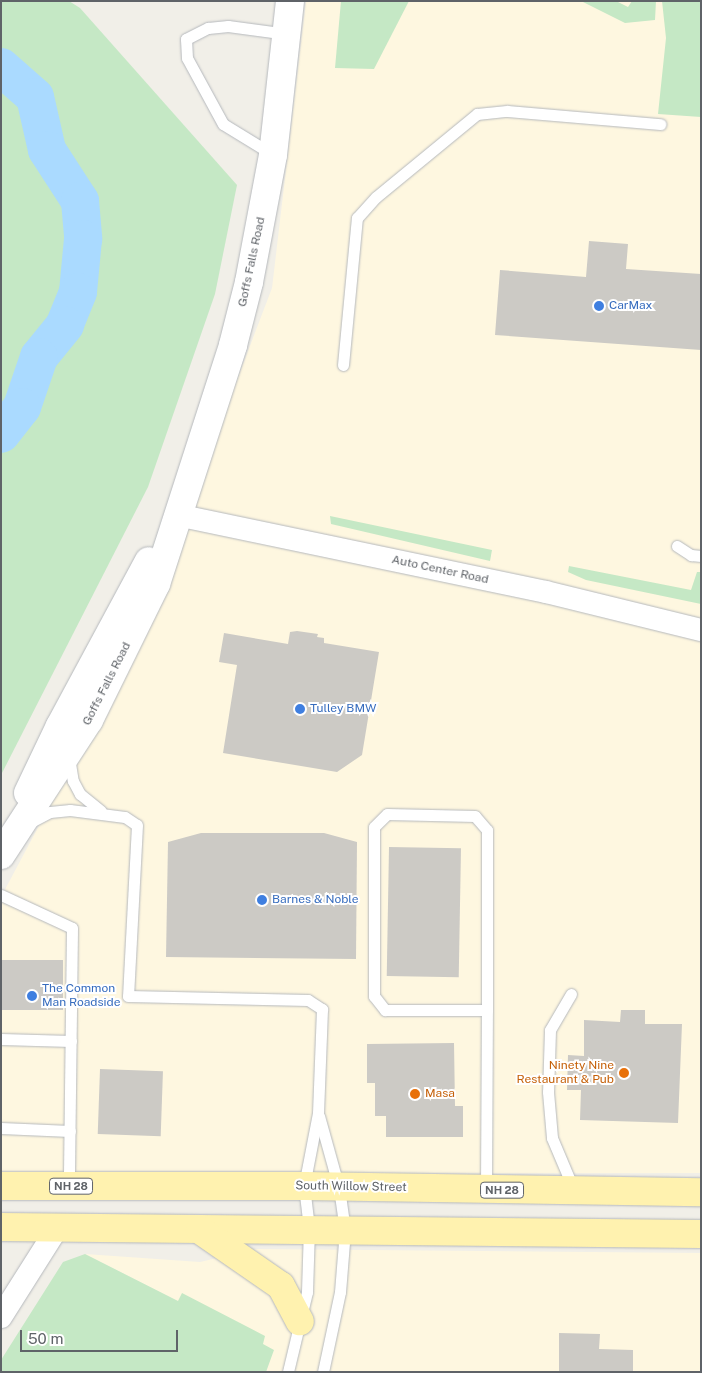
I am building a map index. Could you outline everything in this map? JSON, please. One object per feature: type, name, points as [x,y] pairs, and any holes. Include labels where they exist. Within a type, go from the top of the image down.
[{"type":"main road","name":"South Willow Street","points":[[1,1186],[304,1186],[701,1192]]},
{"type":"main road","points":[[1,1227],[200,1230],[309,1228],[701,1234]]},
{"type":"main road","points":[[200,1230],[281,1286],[300,1321]]},
{"type":"street","name":"Goffs Falls Road","points":[[6,847],[69,755],[142,617],[178,515],[233,345],[250,282],[273,154],[289,34],[290,1]]},
{"type":"street","name":"Goffs Falls Road","points":[[6,847],[48,750],[144,569],[178,515]]},
{"type":"street","name":"Auto Center Road","points":[[178,515],[546,592],[701,630]]},
{"type":"street","points":[[1,1317],[58,1227]]},
{"type":"lane","points":[[273,154],[223,124],[187,58],[186,39],[208,28],[228,26],[289,34]]},
{"type":"lane","points":[[343,365],[357,218],[376,197],[477,114],[507,111],[660,124]]},
{"type":"lane","points":[[677,546],[691,555],[701,556]]},
{"type":"lane","points":[[69,755],[73,781],[80,794],[103,812]]},
{"type":"lane","points":[[6,847],[30,822],[50,812],[103,812],[132,820],[138,831],[128,996],[308,1000],[322,1009],[318,1113],[304,1186],[309,1228],[306,1292],[288,1372]]},
{"type":"lane","points":[[486,1190],[487,1010],[487,830],[475,816],[387,814],[374,827],[374,996],[385,1010],[487,1010]]},
{"type":"lane","points":[[1,895],[72,928],[69,1186]]},
{"type":"lane","points":[[571,994],[550,1030],[548,1092],[552,1138],[574,1190]]},
{"type":"lane","points":[[1,1039],[71,1041]]},
{"type":"lane","points":[[318,1113],[339,1188],[345,1230],[340,1292],[323,1372]]},
{"type":"lane","points":[[1,1128],[70,1131]]},
{"type":"shaded area","points":[[306,1],[701,1],[701,1173],[1,1174],[1,897],[139,638],[272,288]]},
{"type":"shaded area","points":[[256,1249],[701,1253],[701,1372],[266,1372],[273,1350],[85,1254],[200,1262]]},
{"type":"green space","points":[[1,1],[69,1],[80,8],[237,185],[215,294],[148,487],[1,775]]},
{"type":"green space","points":[[341,1],[409,1],[374,69],[335,68]]},
{"type":"green space","points":[[581,1],[616,1],[628,7],[632,1],[656,1],[655,20],[625,23]]},
{"type":"green space","points":[[662,1],[701,1],[701,117],[658,114],[666,38]]},
{"type":"green space","points":[[330,516],[492,550],[490,561],[331,524]]},
{"type":"green space","points":[[569,566],[691,590],[697,572],[701,572],[701,604],[586,580],[568,572]]},
{"type":"green space","points":[[85,1254],[178,1301],[182,1293],[265,1336],[263,1344],[274,1350],[266,1372],[1,1372],[1,1360],[63,1262]]},
{"type":"building","name":"CarMax","points":[[589,241],[628,244],[626,269],[701,274],[701,350],[495,335],[500,270],[586,277]]},
{"type":"building","name":"Tulley BMW","points":[[290,632],[318,634],[317,637],[324,638],[324,643],[379,652],[362,755],[337,772],[223,753],[237,665],[219,662],[224,633],[288,644]]},
{"type":"building","name":"Barnes & Noble","points":[[201,833],[324,833],[357,842],[356,959],[166,957],[168,842]]},
{"type":"building","points":[[389,847],[461,848],[459,977],[387,976]]},
{"type":"building","name":"The Common Man Roadside","points":[[2,960],[63,960],[63,1010],[2,1010]]},
{"type":"building","name":"Ninety Nine Restaurant & Pub","points":[[621,1010],[645,1010],[645,1024],[682,1024],[678,1123],[580,1120],[581,1090],[567,1090],[568,1055],[584,1056],[584,1020],[620,1022]]},
{"type":"building","name":"Masa","points":[[454,1043],[455,1106],[463,1106],[463,1137],[386,1137],[386,1116],[375,1116],[375,1083],[367,1083],[367,1044]]},
{"type":"building","points":[[100,1069],[163,1071],[161,1136],[98,1134]]},
{"type":"building","points":[[559,1333],[600,1334],[599,1349],[633,1350],[633,1372],[559,1372]]},
{"type":"waterway","points":[[1,67],[35,97],[47,150],[80,201],[83,239],[78,292],[65,325],[39,357],[22,407],[1,434]]},
{"type":"place","name":"CarMax","points":[[599,306]]},
{"type":"place","name":"Tulley BMW","points":[[300,709]]},
{"type":"place","name":"Barnes & Noble","points":[[262,900]]},
{"type":"place","name":"The Common Man Roadside","points":[[32,996]]},
{"type":"place","name":"Ninety Nine Restaurant & Pub","points":[[624,1073]]},
{"type":"place","name":"Masa","points":[[415,1094]]}]
